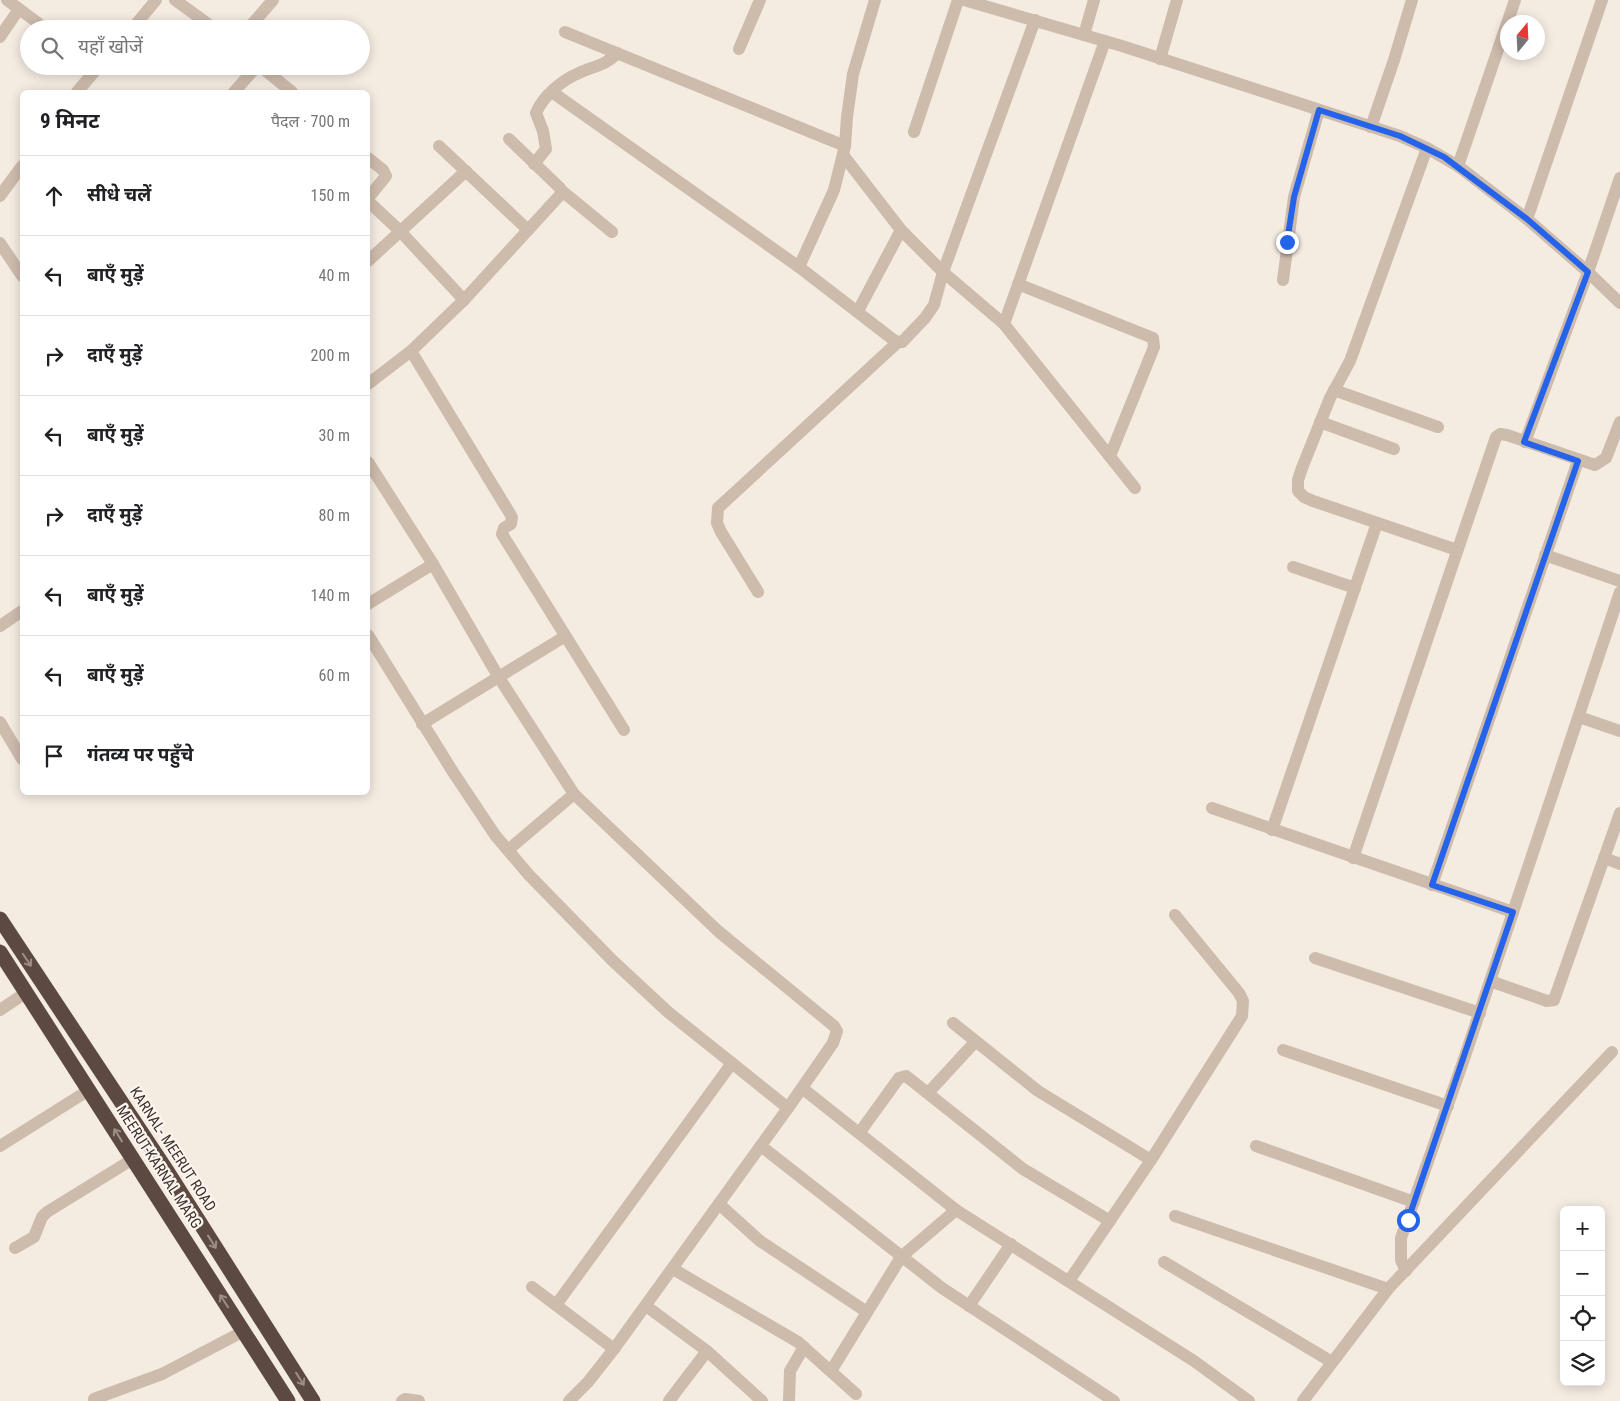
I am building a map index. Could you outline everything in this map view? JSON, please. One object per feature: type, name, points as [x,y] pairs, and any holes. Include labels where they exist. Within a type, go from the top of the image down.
[{"type":"highway","name":"KARNAL- MEERUT ROAD","points":[[0,920],[167,1171],[313,1401]]},
{"type":"highway","name":"MEERUT-KARNAL MARG","points":[[0,952],[288,1401]]},
{"type":"street","points":[[7,0],[34,20]]},
{"type":"street","points":[[139,20],[156,0]]},
{"type":"street","points":[[175,0],[202,20]]},
{"type":"street","points":[[256,20],[273,0]]},
{"type":"street","points":[[739,49],[760,0]]},
{"type":"street","points":[[799,267],[834,190],[844,150],[854,74],[875,0]]},
{"type":"street","points":[[914,132],[958,0]]},
{"type":"street","points":[[964,0],[1006,6],[1035,20],[1319,110],[1427,148],[1458,166],[1527,219],[1588,272],[1620,303]]},
{"type":"street","points":[[1084,35],[1094,0]]},
{"type":"street","points":[[1160,59],[1177,0]]},
{"type":"street","points":[[1371,127],[1412,0]]},
{"type":"street","points":[[1458,166],[1515,0]]},
{"type":"street","points":[[1527,219],[1602,0]]},
{"type":"street","points":[[0,37],[19,9]]},
{"type":"street","points":[[552,92],[799,267],[898,342],[905,342],[934,305],[943,272],[1035,20]]},
{"type":"street","points":[[564,32],[844,150],[901,230],[943,272],[1004,324],[1135,488]]},
{"type":"street","points":[[1004,324],[1105,41]]},
{"type":"street","points":[[534,164],[546,149],[543,131],[536,113],[539,106],[552,92],[579,73],[610,61],[617,53]]},
{"type":"street","points":[[79,90],[91,75]]},
{"type":"street","points":[[236,90],[250,75]]},
{"type":"street","points":[[270,75],[289,90]]},
{"type":"street","points":[[1283,280],[1294,197],[1319,110]]},
{"type":"street","points":[[509,139],[562,191],[612,232]]},
{"type":"street","points":[[439,146],[528,230]]},
{"type":"street","points":[[1427,148],[1350,361],[1334,390],[1320,422],[1298,480],[1298,491],[1304,497],[1313,501],[1457,550]]},
{"type":"street","points":[[370,160],[383,170],[386,176],[370,196]]},
{"type":"street","points":[[0,196],[20,169]]},
{"type":"street","points":[[370,259],[466,171]]},
{"type":"street","points":[[1524,442],[1588,272],[1620,178]]},
{"type":"street","points":[[370,382],[412,351],[464,300],[562,191]]},
{"type":"street","points":[[370,203],[400,231],[464,300]]},
{"type":"street","points":[[858,310],[901,230]]},
{"type":"street","points":[[0,244],[20,273]]},
{"type":"street","points":[[1018,284],[1153,338],[1154,347],[1110,456]]},
{"type":"street","points":[[758,592],[716,523],[718,508],[898,342]]},
{"type":"street","points":[[412,351],[512,517],[511,524],[504,528],[502,534],[564,637],[624,730]]},
{"type":"street","points":[[1334,390],[1438,426]]},
{"type":"street","points":[[1320,422],[1394,449]]},
{"type":"street","points":[[1353,858],[1496,437],[1500,434],[1595,465],[1602,463],[1606,458],[1620,422]]},
{"type":"street","points":[[1432,885],[1578,461]]},
{"type":"street","points":[[370,465],[433,564],[498,676],[574,794],[718,931],[837,1030],[833,1043],[674,1269],[588,1382],[569,1401]]},
{"type":"street","points":[[1272,830],[1378,523]]},
{"type":"street","points":[[1545,556],[1620,581]]},
{"type":"street","points":[[370,603],[433,564]]},
{"type":"street","points":[[1293,567],[1355,588]]},
{"type":"street","points":[[1406,1271],[1401,1260],[1401,1238],[1480,1013],[1620,592]]},
{"type":"street","points":[[0,626],[20,612]]},
{"type":"street","points":[[422,724],[564,637]]},
{"type":"street","points":[[370,638],[422,724],[490,827],[529,875],[612,960],[668,1012],[788,1108]]},
{"type":"street","points":[[1579,717],[1620,731]]},
{"type":"street","points":[[0,722],[20,756]]},
{"type":"street","points":[[508,850],[574,794]]},
{"type":"street","points":[[1212,808],[1513,912]]},
{"type":"street","points":[[1490,981],[1547,1000],[1554,1000],[1620,813]]},
{"type":"street","points":[[1604,858],[1620,864]]},
{"type":"street","points":[[1069,1281],[1151,1160],[1242,1016],[1244,1009],[1239,993],[1175,915]]},
{"type":"street","points":[[1315,958],[1480,1013]]},
{"type":"street","points":[[0,1010],[27,992]]},
{"type":"street","points":[[953,1024],[1038,1092],[1151,1160]]},
{"type":"street","points":[[928,1093],[975,1042]]},
{"type":"street","points":[[1283,1050],[1448,1106]]},
{"type":"street","points":[[1304,1401],[1388,1289],[1612,1052]]},
{"type":"street","points":[[556,1305],[732,1063]]},
{"type":"street","points":[[860,1132],[903,1076],[909,1077],[1023,1169],[1110,1222]]},
{"type":"street","points":[[802,1088],[860,1132],[956,1210],[1194,1361],[1249,1401]]},
{"type":"street","points":[[0,1146],[89,1090]]},
{"type":"street","points":[[761,1146],[901,1257],[969,1306],[1114,1401]]},
{"type":"street","points":[[1256,1146],[1414,1202]]},
{"type":"street","points":[[15,1248],[34,1237],[42,1217],[47,1212],[133,1159]]},
{"type":"street","points":[[719,1204],[760,1241],[867,1312]]},
{"type":"street","points":[[831,1371],[901,1257],[956,1210]]},
{"type":"street","points":[[1175,1216],[1388,1289]]},
{"type":"street","points":[[969,1306],[1011,1244]]},
{"type":"street","points":[[1164,1262],[1332,1362]]},
{"type":"street","points":[[674,1269],[769,1324],[804,1347],[856,1394]]},
{"type":"street","points":[[532,1287],[614,1349]]},
{"type":"street","points":[[646,1306],[707,1351],[762,1401]]},
{"type":"street","points":[[94,1399],[162,1374],[244,1332]]},
{"type":"street","points":[[789,1401],[790,1370],[804,1347]]},
{"type":"street","points":[[669,1401],[707,1351]]},
{"type":"street","points":[[402,1401],[406,1399],[419,1401]]},
{"type":"route","points":[[1287,242],[1301,168],[1319,110],[1400,136],[1444,157],[1527,219],[1588,272],[1524,442],[1578,461],[1432,885],[1513,912],[1408,1220]]}]
